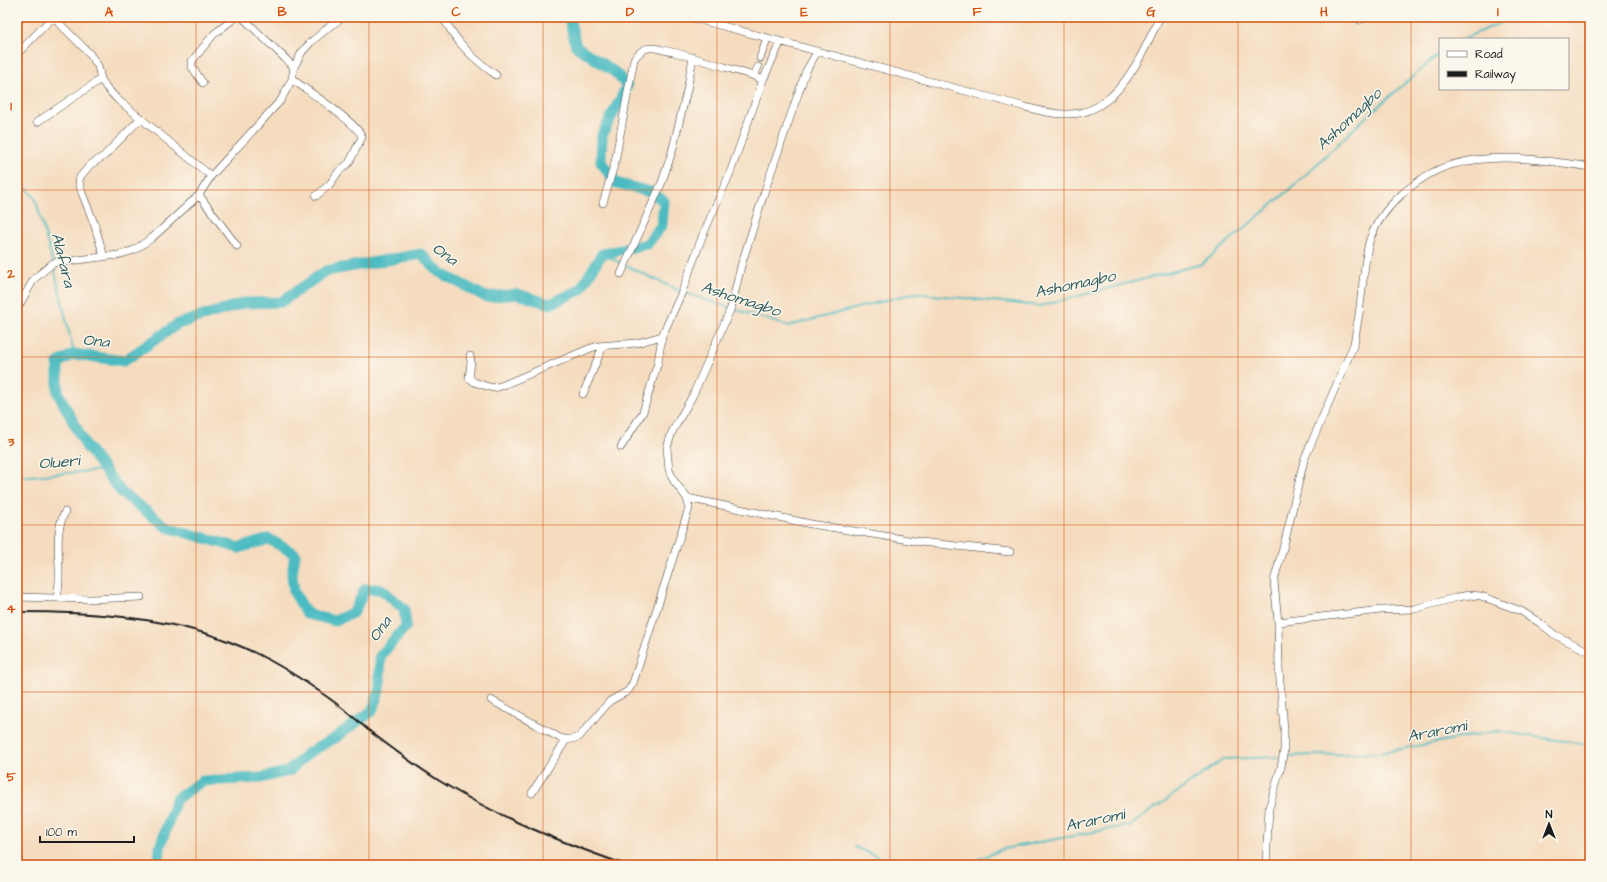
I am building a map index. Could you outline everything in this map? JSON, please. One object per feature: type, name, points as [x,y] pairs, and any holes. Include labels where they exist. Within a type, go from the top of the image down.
[{"type":"street","points":[[17,54],[53,17],[89,53],[98,66],[106,87],[117,99],[211,176]]},
{"type":"street","points":[[203,83],[192,67],[192,61],[214,34],[236,17],[242,17],[294,67]]},
{"type":"street","points":[[17,309],[34,279],[54,263],[104,257],[134,250],[144,244],[199,195],[211,176],[280,100],[292,79],[294,67],[302,52],[330,26],[344,17]]},
{"type":"street","points":[[443,17],[458,41],[478,61],[496,75]]},
{"type":"street","points":[[689,17],[780,43],[1018,106],[1070,114],[1092,109],[1101,104],[1119,88],[1136,62],[1160,17]]},
{"type":"street","points":[[760,58],[767,39]]},
{"type":"street","points":[[621,447],[643,412],[658,362],[662,336],[682,292],[702,237],[730,173],[763,80],[780,43]]},
{"type":"street","points":[[603,203],[615,162],[634,59],[643,50],[650,48],[693,57],[763,80]]},
{"type":"street","points":[[492,700],[566,740],[571,740],[578,737],[610,701],[622,695],[631,687],[689,508],[687,498],[674,481],[669,470],[667,448],[672,432],[693,395],[731,308],[741,266],[767,182],[806,71],[817,52]]},
{"type":"street","points":[[621,274],[662,182],[672,152],[687,90],[693,57]]},
{"type":"street","points":[[754,76],[758,67]]},
{"type":"street","points":[[37,122],[102,79]]},
{"type":"street","points":[[292,79],[344,117],[361,132],[362,137],[349,163],[339,171],[330,184],[316,196]]},
{"type":"street","points":[[104,257],[94,223],[82,193],[79,182],[80,176],[90,165],[104,156],[141,118]]},
{"type":"street","points":[[1266,865],[1269,808],[1281,767],[1284,750],[1284,729],[1279,669],[1278,622],[1274,581],[1285,541],[1298,481],[1312,440],[1354,344],[1358,324],[1367,250],[1371,236],[1392,203],[1412,186],[1431,173],[1450,165],[1481,159],[1523,159],[1590,167]]},
{"type":"street","points":[[199,195],[237,246]]},
{"type":"street","points":[[470,356],[471,362],[469,378],[479,384],[493,388],[511,383],[591,348],[637,343],[662,336]]},
{"type":"street","points":[[583,394],[603,346]]},
{"type":"street","points":[[687,498],[811,524],[921,542],[1010,552]]},
{"type":"street","points":[[57,597],[60,586],[58,554],[59,532],[61,519],[64,512]]},
{"type":"street","points":[[1278,622],[1381,610],[1414,609],[1458,597],[1469,595],[1481,596],[1521,611],[1561,638],[1590,652]]},
{"type":"street","points":[[17,597],[141,597]]},
{"type":"street","points":[[532,793],[566,740]]},
{"type":"waterway","name":"Alafara","points":[[159,865],[160,847],[176,799],[202,781],[261,778],[289,771],[308,753],[335,738],[372,711],[380,688],[380,656],[406,626],[404,609],[381,589],[365,589],[354,612],[335,621],[307,614],[294,592],[292,575],[295,554],[269,539],[239,548],[167,527],[122,493],[86,446],[58,393],[58,363],[74,354],[124,361],[178,324],[244,303],[281,302],[326,271],[421,254],[439,272],[486,297],[517,294],[550,304],[580,290],[602,254],[647,244],[662,225],[664,201],[651,192],[616,183],[601,162],[602,135],[627,86],[616,73],[576,46],[569,17]]},
{"type":"waterway","name":"Ashomagbo","points":[[1464,38],[1515,17]]},
{"type":"waterway","name":"Ashomagbo","points":[[627,266],[682,292],[788,326],[914,293],[1040,306],[1202,264],[1295,185],[1366,117],[1439,54]]},
{"type":"waterway","name":"Alafara","points":[[17,178],[35,198],[53,263],[74,354]]},
{"type":"waterway","name":"Ashomagbo","points":[[602,254],[623,264]]},
{"type":"waterway","name":"Olueri","points":[[17,477],[104,470]]},
{"type":"waterway","name":"Araromi","points":[[1288,756],[1379,753],[1497,731],[1589,745]]},
{"type":"waterway","name":"Araromi","points":[[977,865],[979,859],[1003,849],[1131,825],[1224,759],[1277,757]]},
{"type":"waterway","name":"Araromi","points":[[855,847],[897,865]]},
{"type":"railway","points":[[17,612],[71,613],[125,617],[152,621],[205,633],[246,648],[291,672],[346,711],[372,733],[405,757],[460,793],[483,806],[530,828],[626,865]]},
{"type":"water label","name":"Ona","points":[[445,254]]},
{"type":"water label","name":"Ona","points":[[96,341]]},
{"type":"water label","name":"Ona","points":[[380,629]]}]
